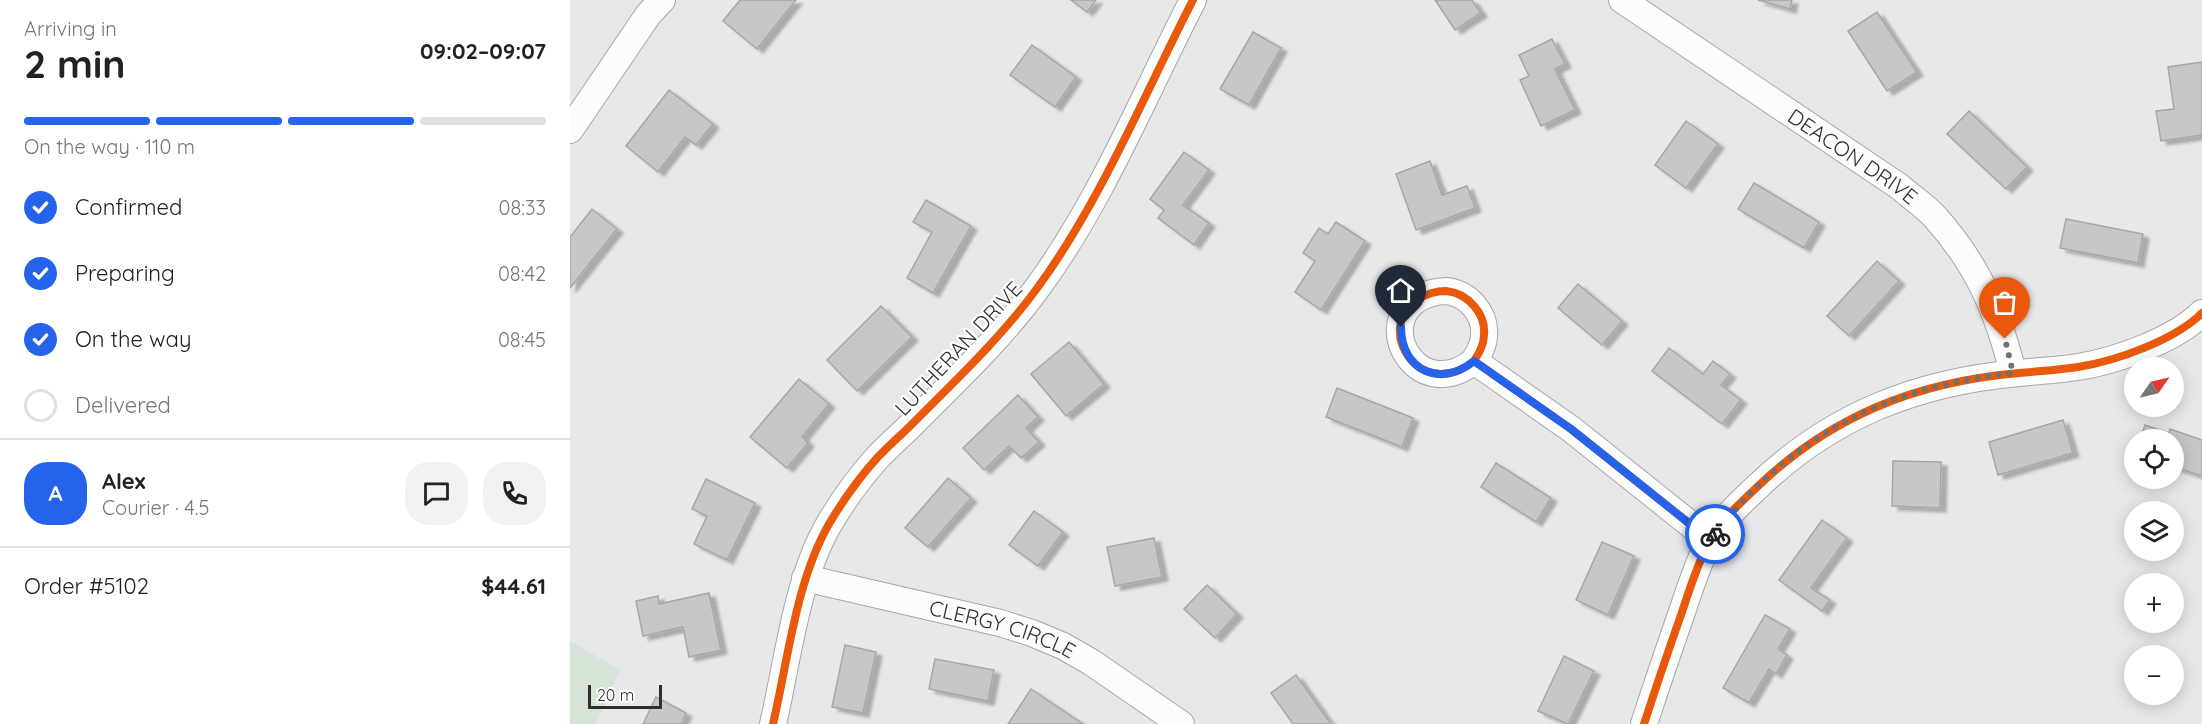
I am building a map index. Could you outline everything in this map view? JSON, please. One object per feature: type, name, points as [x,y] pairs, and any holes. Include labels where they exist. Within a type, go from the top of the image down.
[{"type":"street","points":[[570,130],[648,15],[662,0]]},
{"type":"street","name":"LUTHERAN DRIVE","points":[[773,724],[805,578],[828,526],[876,459],[918,419],[1003,330],[1065,248],[1119,150],[1193,0]]},
{"type":"street","name":"DEACON DRIVE","points":[[1622,0],[1900,187],[1934,216],[1977,274],[2005,339],[2013,373]]},
{"type":"street","points":[[1644,724],[1694,577],[1710,540],[1737,506],[1766,478],[1818,436],[1889,402],[1931,387],[1974,377],[2079,367],[2111,359],[2170,335],[2202,313]]},
{"type":"street","points":[[1474,361],[1571,429],[1710,540]]},
{"type":"street","name":"CLERGY CIRCLE","points":[[805,578],[1000,623],[1032,633],[1090,662],[1181,724]]},
{"type":"green space","points":[[570,641],[620,670],[596,724],[570,724]]},
{"type":"building","points":[[740,0],[796,0],[757,49],[723,21]]},
{"type":"building","points":[[1071,0],[1096,0],[1087,12]]},
{"type":"building","points":[[1435,0],[1472,0],[1481,13],[1455,30]]},
{"type":"building","points":[[1758,0],[1792,0],[1790,9]]},
{"type":"building","points":[[1877,12],[1917,72],[1887,91],[1848,31]]},
{"type":"building","points":[[1253,32],[1281,48],[1249,105],[1220,89]]},
{"type":"building","points":[[1552,39],[1565,64],[1555,69],[1575,110],[1541,126],[1520,80],[1529,76],[1519,55]]},
{"type":"building","points":[[1032,45],[1076,77],[1055,107],[1010,75]]},
{"type":"building","points":[[2202,62],[2202,135],[2161,141],[2156,111],[2174,109],[2168,67]]},
{"type":"building","points":[[669,90],[713,124],[696,145],[685,137],[658,172],[626,146]]},
{"type":"building","points":[[1969,111],[2027,167],[2006,189],[1947,134]]},
{"type":"building","points":[[1686,121],[1718,144],[1686,188],[1655,165]]},
{"type":"building","points":[[1184,152],[1209,170],[1183,205],[1209,223],[1194,245],[1158,218],[1164,210],[1150,199]]},
{"type":"building","points":[[1430,161],[1442,195],[1467,186],[1475,208],[1416,230],[1396,174]]},
{"type":"building","points":[[1754,183],[1819,222],[1804,248],[1738,209]]},
{"type":"building","points":[[926,200],[971,226],[933,293],[907,278],[932,232],[913,222]]},
{"type":"building","points":[[592,209],[617,229],[570,288],[570,237]]},
{"type":"building","points":[[2066,219],[2143,234],[2138,263],[2060,248]]},
{"type":"building","points":[[1336,222],[1365,241],[1321,310],[1295,292],[1315,261],[1303,253],[1319,228],[1328,234]]},
{"type":"building","points":[[1877,261],[1899,281],[1849,336],[1827,316]]},
{"type":"building","points":[[1578,284],[1622,321],[1602,345],[1558,308]]},
{"type":"building","points":[[881,306],[912,337],[857,391],[827,360]]},
{"type":"building","points":[[1069,342],[1104,384],[1066,416],[1031,374]]},
{"type":"building","points":[[1669,348],[1703,374],[1713,361],[1730,374],[1721,385],[1741,400],[1722,424],[1652,371]]},
{"type":"building","points":[[799,379],[829,404],[802,437],[808,443],[787,468],[750,437]]},
{"type":"building","points":[[1337,388],[1413,418],[1402,447],[1326,417]]},
{"type":"building","points":[[1018,395],[1038,417],[1026,428],[1039,442],[1021,458],[1009,446],[984,470],[963,448]]},
{"type":"building","points":[[2063,420],[2073,453],[1998,475],[1989,442]]},
{"type":"building","points":[[2145,425],[2157,429],[2144,429]]},
{"type":"building","points":[[2184,434],[2202,440],[2202,476],[2184,470]]},
{"type":"building","points":[[1893,461],[1941,462],[1940,508],[1892,506]]},
{"type":"building","points":[[1496,463],[1551,498],[1536,522],[1481,487]]},
{"type":"building","points":[[948,478],[971,498],[928,547],[905,528]]},
{"type":"building","points":[[706,479],[755,503],[727,560],[694,544],[707,516],[692,509]]},
{"type":"building","points":[[1034,511],[1063,532],[1038,566],[1009,545]]},
{"type":"building","points":[[1822,520],[1847,538],[1811,588],[1830,600],[1822,611],[1779,580]]},
{"type":"building","points":[[1154,538],[1162,577],[1115,586],[1107,547]]},
{"type":"building","points":[[1602,542],[1634,556],[1608,615],[1576,600]]},
{"type":"building","points":[[1207,585],[1237,614],[1215,638],[1184,609]]},
{"type":"building","points":[[709,593],[721,650],[689,657],[683,627],[643,636],[636,601],[658,596],[659,604]]},
{"type":"building","points":[[1765,615],[1790,629],[1778,649],[1787,655],[1776,674],[1769,669],[1749,703],[1723,688]]},
{"type":"building","points":[[845,645],[876,652],[863,713],[832,707]]},
{"type":"building","points":[[1564,656],[1594,671],[1568,724],[1538,711]]},
{"type":"building","points":[[935,659],[994,670],[988,701],[929,689]]},
{"type":"building","points":[[1296,675],[1331,724],[1293,724],[1271,693]]},
{"type":"building","points":[[1031,689],[1083,724],[1008,724]]},
{"type":"building","points":[[656,697],[686,713],[681,724],[643,724]]},
{"type":"cycle path","points":[[773,724],[801,595],[808,570],[829,524],[851,490],[877,458],[1011,321],[1061,254],[1121,147],[1193,0]]},
{"type":"cycle path","points":[[1474,361],[1455,372],[1437,374],[1421,369],[1409,358],[1402,344],[1400,328],[1404,313],[1416,300],[1434,292],[1446,291],[1468,300],[1479,312],[1484,327],[1483,342],[1474,361],[1571,429],[1710,540]]},
{"type":"cycle path","points":[[1644,724],[1694,575],[1714,533],[1749,495],[1784,463],[1813,441],[1876,407],[1910,394],[1981,378],[2078,367],[2110,360],[2144,348],[2177,332],[2202,313]]},
{"type":"way so far","points":[[1715,534],[1737,506],[1766,478],[1818,436],[1854,417],[1931,387],[1974,377],[2013,373],[2005,339]]},
{"type":"route","points":[[1401,327],[1401,340],[1406,353],[1425,371],[1438,375],[1451,374],[1464,369],[1474,361],[1571,429],[1710,540],[1715,534]]}]
